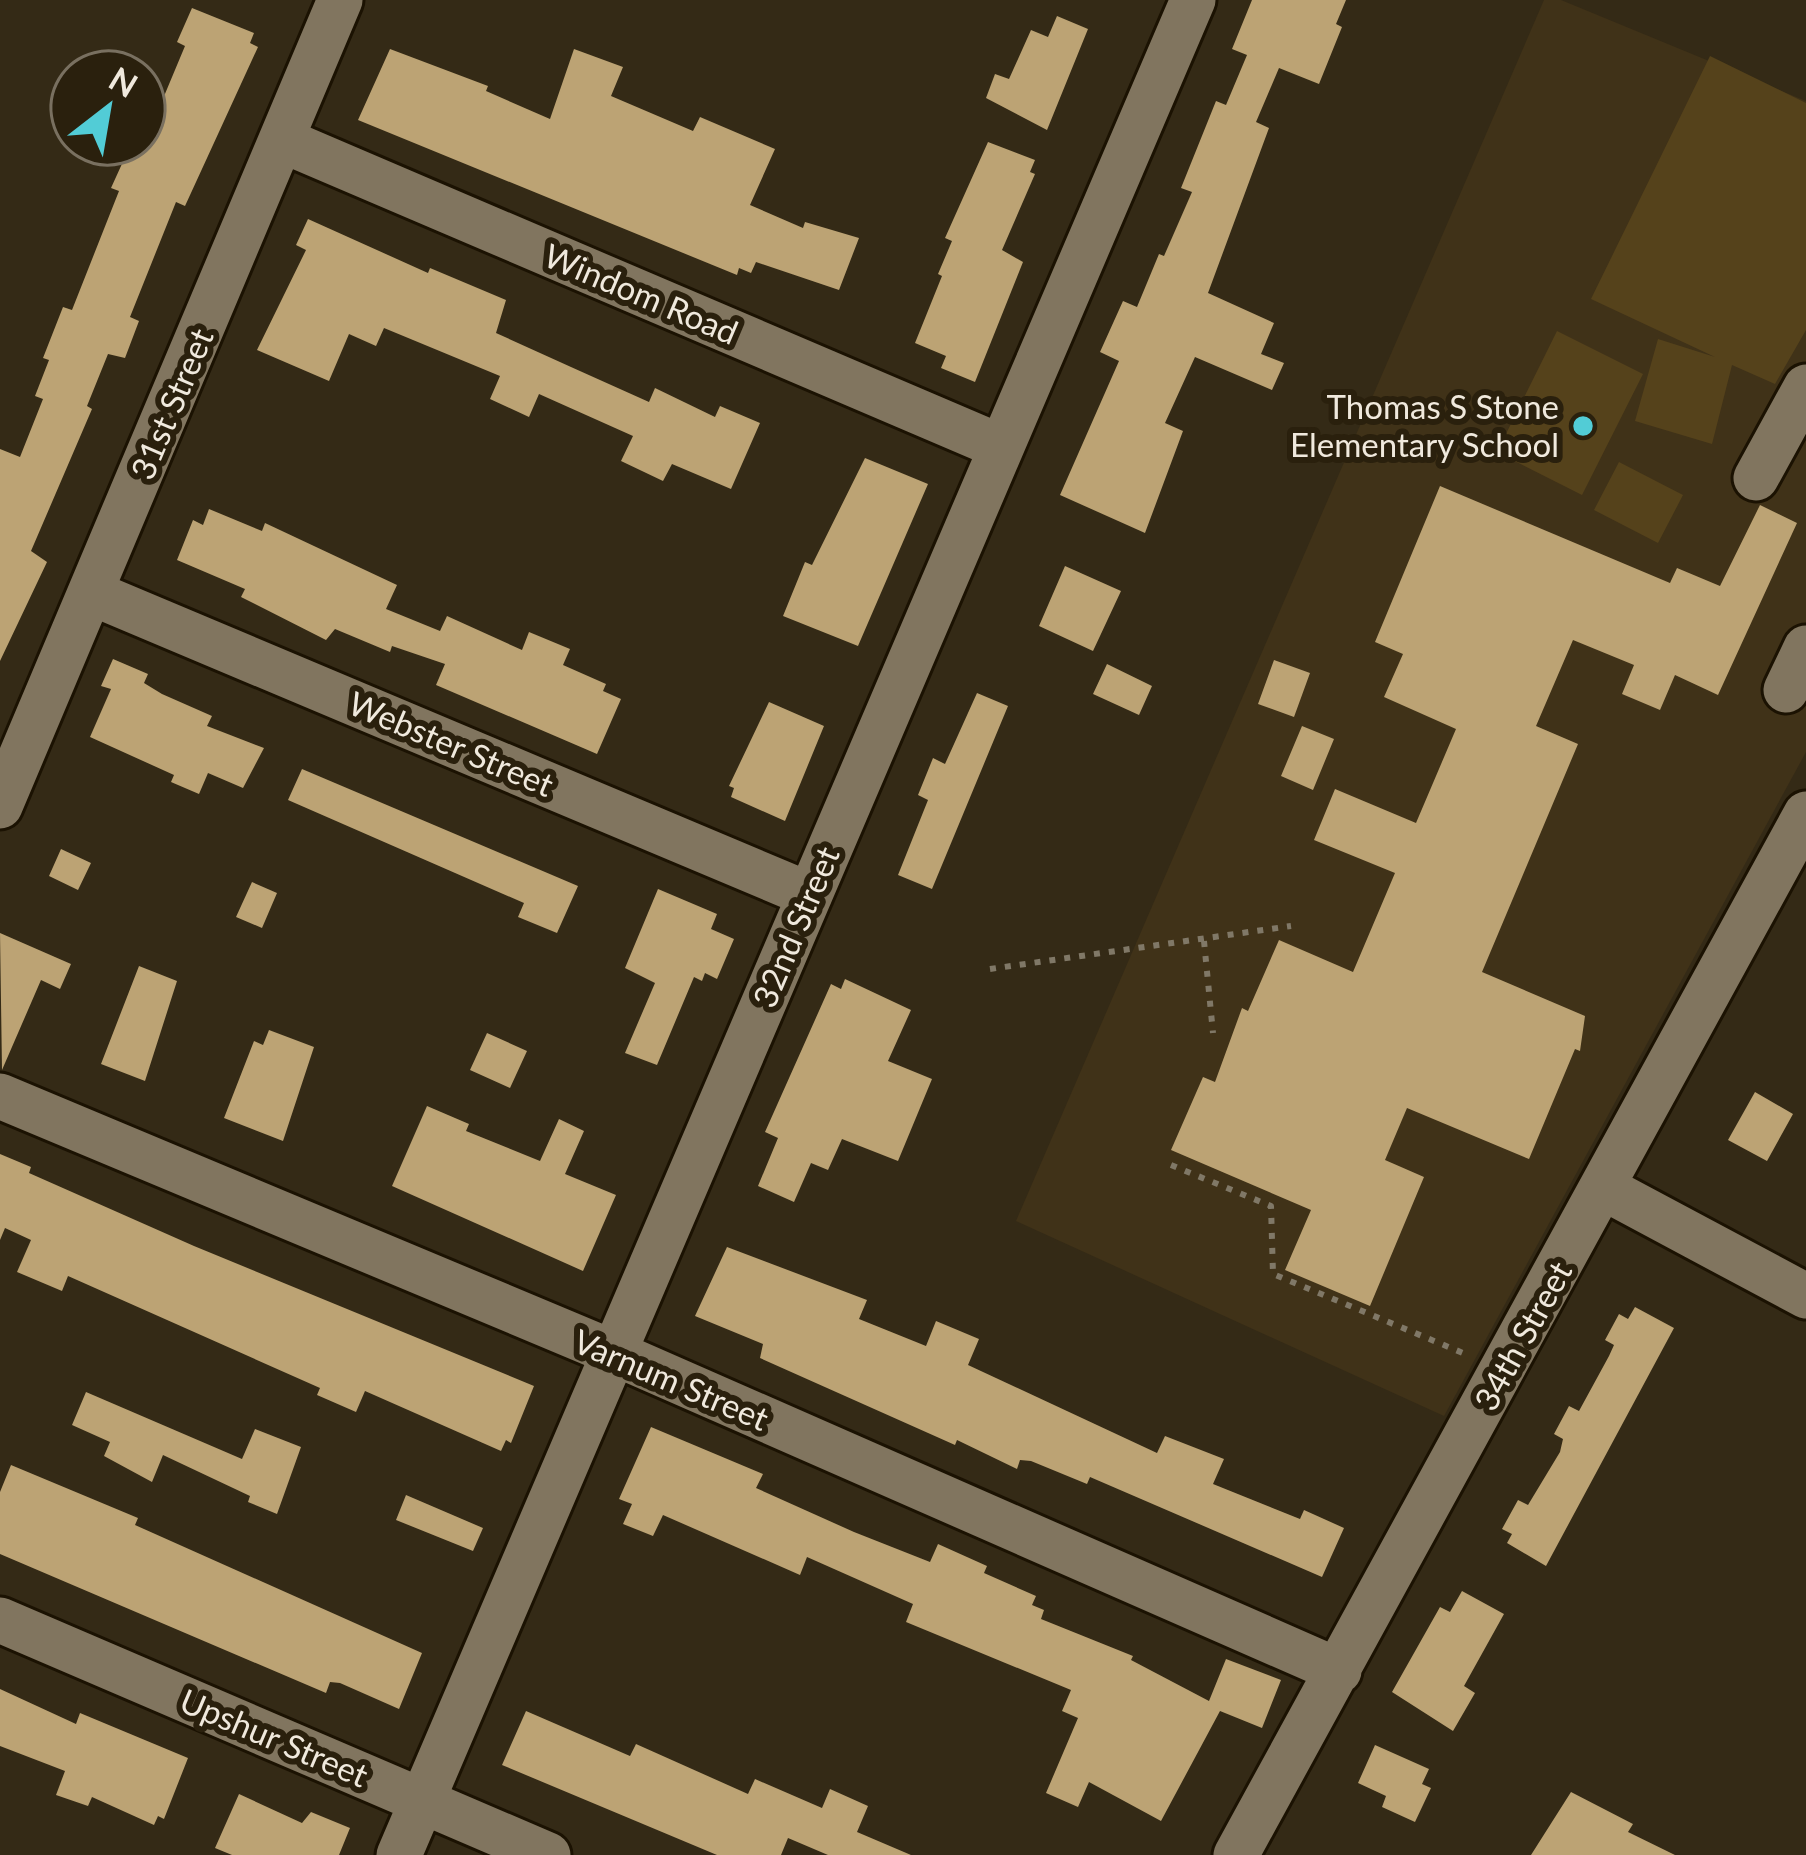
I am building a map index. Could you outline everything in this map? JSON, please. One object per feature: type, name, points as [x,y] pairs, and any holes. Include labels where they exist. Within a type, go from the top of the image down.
[{"type":"street","name":"31st Street","points":[[0,806],[340,0]]},
{"type":"street","name":"32nd Street","points":[[399,1855],[1193,0]]},
{"type":"street","name":"Windom Road","points":[[282,140],[1001,447]]},
{"type":"street","points":[[1756,478],[1806,387]]},
{"type":"street","name":"Webster Street","points":[[92,593],[810,895]]},
{"type":"street","points":[[1786,690],[1806,648]]},
{"type":"street","name":"34th Street","points":[[1236,1855],[1806,814]]},
{"type":"street","name":"Varnum Street","points":[[0,1096],[614,1353],[1339,1671]]},
{"type":"street","points":[[1604,1188],[1806,1296]]},
{"type":"street","name":"Upshur Street","points":[[0,1620],[548,1855]]},
{"type":"path","points":[[990,969],[1291,926]]},
{"type":"path","points":[[1204,941],[1213,1033]]},
{"type":"path","points":[[1171,1165],[1270,1206],[1273,1274],[1484,1362]]},
{"type":"shaded area","name":"Thomas S Stone Elementary School","points":[[1544,0],[1561,0],[1806,101],[1806,752],[1444,1416],[1016,1221]]},
{"type":"shaded area","points":[[1710,56],[1806,103],[1806,330],[1775,384],[1732,365],[1712,444],[1635,421],[1658,339],[1715,357],[1591,299]]},
{"type":"shaded area","points":[[1557,331],[1643,374],[1582,495],[1497,452]]},
{"type":"shaded area","points":[[1619,462],[1683,495],[1658,543],[1594,510]]},
{"type":"building","points":[[1252,0],[1346,0],[1336,24],[1342,27],[1319,84],[1279,68],[1256,122],[1269,128],[1208,293],[1274,323],[1261,354],[1284,363],[1272,390],[1195,357],[1165,423],[1183,431],[1145,533],[1060,495],[1119,361],[1100,352],[1123,301],[1137,307],[1159,254],[1164,256],[1192,192],[1181,188],[1216,101],[1226,105],[1247,55],[1232,49]]},
{"type":"building","points":[[192,8],[254,33],[250,43],[258,47],[185,206],[176,202],[130,317],[139,321],[125,358],[108,354],[87,406],[92,409],[31,551],[47,562],[0,661],[0,449],[20,457],[43,399],[35,396],[49,360],[43,358],[63,307],[72,310],[119,191],[111,188],[120,168],[168,168],[168,87],[185,46],[177,42]]},
{"type":"building","points":[[1057,16],[1088,29],[1047,130],[986,98],[995,74],[1009,79],[1031,30],[1048,37]]},
{"type":"building","points":[[390,49],[488,86],[486,91],[550,119],[574,49],[623,67],[611,96],[693,131],[700,117],[775,149],[750,205],[803,228],[805,222],[859,238],[839,290],[756,262],[751,273],[739,268],[737,275],[358,120]]},
{"type":"building","points":[[988,142],[1035,160],[1030,172],[1035,174],[1002,250],[1023,262],[975,382],[941,368],[946,356],[915,343],[952,241],[945,238]]},
{"type":"building","points":[[308,219],[428,273],[430,268],[506,300],[496,333],[571,367],[649,402],[655,388],[715,417],[720,406],[760,423],[731,489],[672,464],[663,481],[621,461],[633,436],[539,394],[529,417],[490,399],[500,376],[384,328],[376,346],[349,334],[329,381],[257,350],[306,250],[296,245]]},
{"type":"building","points":[[865,458],[928,484],[858,646],[783,616],[805,562],[812,565]]},
{"type":"building","name":"Thomas S Stone Elementary School","points":[[1440,486],[1670,583],[1677,568],[1720,586],[1760,505],[1797,523],[1718,695],[1675,675],[1660,710],[1622,694],[1634,665],[1573,640],[1536,726],[1578,744],[1482,972],[1585,1016],[1580,1051],[1575,1049],[1529,1159],[1407,1108],[1385,1160],[1424,1177],[1370,1306],[1285,1270],[1311,1210],[1171,1150],[1203,1077],[1215,1082],[1242,1008],[1248,1011],[1279,940],[1353,972],[1395,873],[1314,840],[1335,789],[1416,823],[1456,729],[1384,697],[1403,654],[1375,642]]},
{"type":"building","points":[[209,509],[262,531],[265,523],[397,585],[386,609],[440,631],[447,616],[522,650],[529,632],[570,649],[563,665],[606,684],[603,691],[621,699],[597,754],[436,685],[445,664],[392,646],[390,652],[335,629],[326,640],[241,597],[245,589],[177,560],[193,520],[203,525]]},
{"type":"building","points":[[1065,566],[1121,591],[1093,651],[1039,626]]},
{"type":"building","points":[[113,659],[148,674],[144,683],[162,694],[212,716],[207,726],[264,748],[243,788],[208,773],[199,794],[171,782],[174,775],[90,737],[111,689],[101,686]]},
{"type":"building","points":[[1274,660],[1310,673],[1294,717],[1258,704]]},
{"type":"building","points":[[1107,664],[1152,686],[1139,715],[1093,694]]},
{"type":"building","points":[[977,693],[1008,706],[932,889],[898,875],[928,800],[918,795],[933,758],[945,764]]},
{"type":"building","points":[[769,702],[824,726],[785,821],[731,797],[734,788],[729,786]]},
{"type":"building","points":[[1302,726],[1334,739],[1313,790],[1281,776]]},
{"type":"building","points":[[302,769],[578,886],[557,933],[518,917],[524,903],[288,800]]},
{"type":"building","points":[[61,849],[91,863],[78,890],[49,876]]},
{"type":"building","points":[[252,882],[277,893],[262,928],[236,917]]},
{"type":"building","points":[[658,889],[717,914],[711,929],[734,939],[717,979],[705,973],[702,981],[694,977],[657,1065],[625,1053],[655,983],[625,968]]},
{"type":"building","points":[[0,933],[71,964],[60,989],[41,980],[2,1070]]},
{"type":"building","points":[[139,966],[177,981],[145,1081],[101,1064]]},
{"type":"building","points":[[845,979],[911,1010],[888,1061],[932,1079],[898,1161],[842,1139],[828,1170],[811,1163],[794,1202],[758,1186],[778,1138],[765,1132],[831,984],[841,989]]},
{"type":"building","points":[[269,1030],[314,1047],[283,1141],[224,1118],[254,1041],[263,1045]]},
{"type":"building","points":[[487,1033],[527,1051],[510,1088],[470,1070]]},
{"type":"building","points":[[1755,1092],[1793,1114],[1767,1161],[1728,1140]]},
{"type":"building","points":[[427,1106],[469,1124],[466,1131],[540,1161],[559,1119],[584,1131],[565,1174],[616,1195],[583,1271],[392,1186]]},
{"type":"building","points":[[0,1154],[31,1167],[29,1173],[194,1246],[534,1386],[511,1443],[506,1440],[501,1451],[365,1391],[356,1412],[317,1395],[320,1388],[68,1276],[62,1291],[17,1272],[31,1240],[5,1228],[0,1240]]},
{"type":"building","points":[[727,1247],[867,1300],[859,1319],[926,1346],[936,1321],[979,1339],[968,1365],[1157,1453],[1165,1436],[1224,1459],[1213,1484],[1300,1519],[1304,1510],[1344,1528],[1322,1577],[1090,1477],[1087,1484],[1031,1461],[1020,1460],[1017,1469],[957,1440],[955,1445],[760,1358],[763,1344],[695,1316]]},
{"type":"building","points":[[1635,1307],[1674,1328],[1546,1566],[1507,1543],[1512,1534],[1502,1529],[1518,1500],[1528,1505],[1560,1452],[1563,1439],[1554,1434],[1569,1406],[1579,1411],[1609,1356],[1614,1345],[1605,1340],[1619,1314],[1628,1319]]},
{"type":"building","points":[[86,1392],[242,1459],[255,1429],[301,1447],[277,1514],[163,1455],[152,1482],[104,1456],[110,1442],[72,1425]]},
{"type":"building","points":[[651,1427],[763,1474],[756,1488],[854,1532],[930,1562],[938,1544],[987,1566],[984,1573],[1036,1596],[1032,1605],[1044,1610],[1041,1619],[1133,1656],[1131,1660],[1209,1701],[1226,1659],[1281,1680],[1262,1728],[1220,1711],[1161,1821],[1089,1782],[1078,1807],[1046,1793],[1078,1718],[1062,1711],[1071,1690],[906,1622],[913,1604],[807,1557],[800,1575],[663,1515],[653,1536],[623,1524],[632,1504],[619,1499]]},
{"type":"building","points":[[11,1465],[138,1518],[135,1525],[422,1653],[399,1709],[340,1683],[330,1682],[326,1693],[0,1554],[0,1492]]},
{"type":"building","points":[[406,1495],[483,1528],[473,1551],[396,1520]]},
{"type":"building","points":[[1462,1591],[1504,1614],[1464,1686],[1475,1693],[1453,1731],[1392,1692],[1440,1607],[1450,1612]]},
{"type":"building","points":[[0,1689],[76,1724],[80,1713],[188,1758],[164,1819],[158,1816],[154,1825],[92,1797],[88,1806],[56,1795],[65,1771],[0,1746]]},
{"type":"building","points":[[526,1711],[630,1756],[636,1744],[748,1794],[755,1779],[822,1808],[830,1789],[868,1806],[857,1832],[911,1855],[828,1855],[788,1838],[781,1855],[717,1855],[502,1765]]},
{"type":"building","points":[[1375,1745],[1429,1769],[1422,1784],[1431,1788],[1415,1822],[1382,1807],[1386,1796],[1358,1783]]},
{"type":"building","points":[[1571,1792],[1633,1824],[1628,1832],[1675,1855],[1531,1855]]},
{"type":"building","points":[[239,1794],[302,1823],[311,1812],[350,1828],[339,1855],[232,1855],[215,1848]]},
{"type":"place","name":"Thomas S Stone Elementary School","points":[[1583,426]]}]
